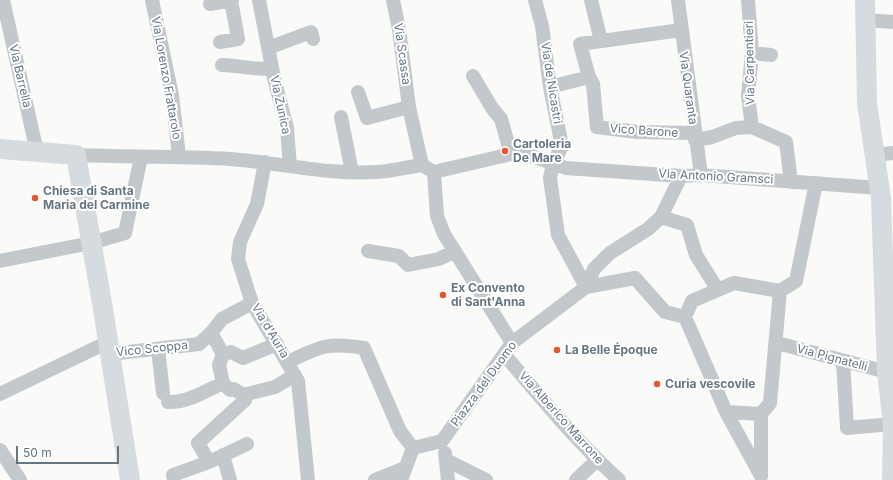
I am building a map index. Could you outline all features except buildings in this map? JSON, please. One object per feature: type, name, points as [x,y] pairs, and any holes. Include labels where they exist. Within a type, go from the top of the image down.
[{"type":"street","name":"Via Barrella","points":[[3,0],[37,152]]},
{"type":"street","name":"Via Lorenzo Frattarolo","points":[[152,0],[172,95],[179,156]]},
{"type":"street","points":[[210,4],[231,0],[238,38],[220,42]]},
{"type":"street","name":"Via Zunica","points":[[259,0],[272,68],[287,128],[290,166]]},
{"type":"street","name":"Via Scassa","points":[[393,0],[400,29],[409,108],[428,168],[437,216],[444,234],[455,251]]},
{"type":"street","name":"Via de Nicastri","points":[[535,0],[542,26],[550,87],[562,146],[553,164]]},
{"type":"street","points":[[591,0],[601,41]]},
{"type":"street","name":"Via Quaranta","points":[[678,0],[701,175]]},
{"type":"street","name":"Via Carpentieri","points":[[748,0],[752,53],[748,96],[752,127]]},
{"type":"street","points":[[866,0],[867,103],[884,154],[888,282],[887,372],[893,424],[892,480]]},
{"type":"street","points":[[866,20],[893,22]]},
{"type":"street","points":[[550,87],[589,76],[580,44],[681,30]]},
{"type":"street","points":[[268,48],[310,32],[313,39]]},
{"type":"street","points":[[752,53],[771,54]]},
{"type":"street","name":"Via Zunica","points":[[222,65],[260,70],[272,68]]},
{"type":"street","points":[[0,149],[76,155],[141,157],[179,156],[265,162],[352,172],[378,172],[428,168],[511,154],[501,119],[492,108],[473,76]]},
{"type":"street","name":"Vico Barone","points":[[589,76],[593,84],[597,127],[695,137]]},
{"type":"street","points":[[358,92],[367,118],[409,108]]},
{"type":"street","points":[[341,117],[352,172]]},
{"type":"street","points":[[695,137],[712,137],[736,128],[752,127],[786,142],[791,182]]},
{"type":"street","name":"Via Antonio Gramsci","points":[[511,154],[535,157],[566,168],[816,183],[885,195]]},
{"type":"street","points":[[76,155],[102,303],[130,480]]},
{"type":"street","points":[[0,261],[91,243],[125,233],[141,157]]},
{"type":"street","name":"Via d'Auria","points":[[265,162],[257,204],[240,242],[238,259],[252,303],[298,381],[308,480]]},
{"type":"street","points":[[553,164],[550,178],[558,235],[586,287]]},
{"type":"street","points":[[586,287],[594,269],[610,253],[648,229],[662,217],[681,176]]},
{"type":"street","points":[[763,478],[726,412],[685,317],[692,301],[734,283],[780,291],[796,281],[816,183]]},
{"type":"street","points":[[662,217],[687,225],[696,255],[718,290]]},
{"type":"street","points":[[368,251],[399,256],[408,265],[439,259],[455,251]]},
{"type":"street","name":"Via Alberico Marrone","points":[[455,251],[508,349],[559,419],[597,460],[619,480]]},
{"type":"street","points":[[586,287],[635,278],[665,312],[685,317]]},
{"type":"street","name":"Piazza del Duomo","points":[[442,441],[508,349],[586,287]]},
{"type":"street","points":[[763,478],[761,414],[770,403],[777,343],[780,291]]},
{"type":"street","name":"Vico Scoppa","points":[[0,394],[109,348],[158,349],[199,344],[211,333],[222,319],[252,303]]},
{"type":"street","points":[[209,462],[198,443],[245,400],[243,395],[234,389],[230,390],[223,383],[219,365],[223,354],[211,333]]},
{"type":"street","name":"Via Pignatelli","points":[[777,343],[887,372]]},
{"type":"street","points":[[223,354],[231,352],[244,358],[277,344]]},
{"type":"street","points":[[288,362],[318,347],[342,344],[364,348],[400,431],[413,448]]},
{"type":"street","points":[[158,349],[165,397],[174,402],[196,396],[223,383]]},
{"type":"street","points":[[843,361],[847,428],[893,424]]},
{"type":"street","points":[[243,395],[275,387],[295,375]]},
{"type":"street","points":[[726,412],[761,414]]},
{"type":"street","points":[[413,448],[442,441],[448,480]]},
{"type":"street","points":[[174,480],[173,475],[209,462],[246,444]]},
{"type":"street","points":[[375,480],[403,474],[413,448]]},
{"type":"street","points":[[0,450],[20,480]]},
{"type":"street","points":[[223,455],[230,480]]},
{"type":"street","points":[[446,460],[486,480]]},
{"type":"street","points":[[576,480],[597,460]]},
{"type":"place","name":"Cartoleria De Mare","points":[[505,151]]},
{"type":"place","name":"Chiesa di Santa Maria del Carmine","points":[[35,198]]},
{"type":"place","name":"Ex Convento di Sant'Anna","points":[[443,295]]},
{"type":"place","name":"La Belle Époque","points":[[557,350]]},
{"type":"place","name":"Curia vescovile","points":[[657,384]]}]
